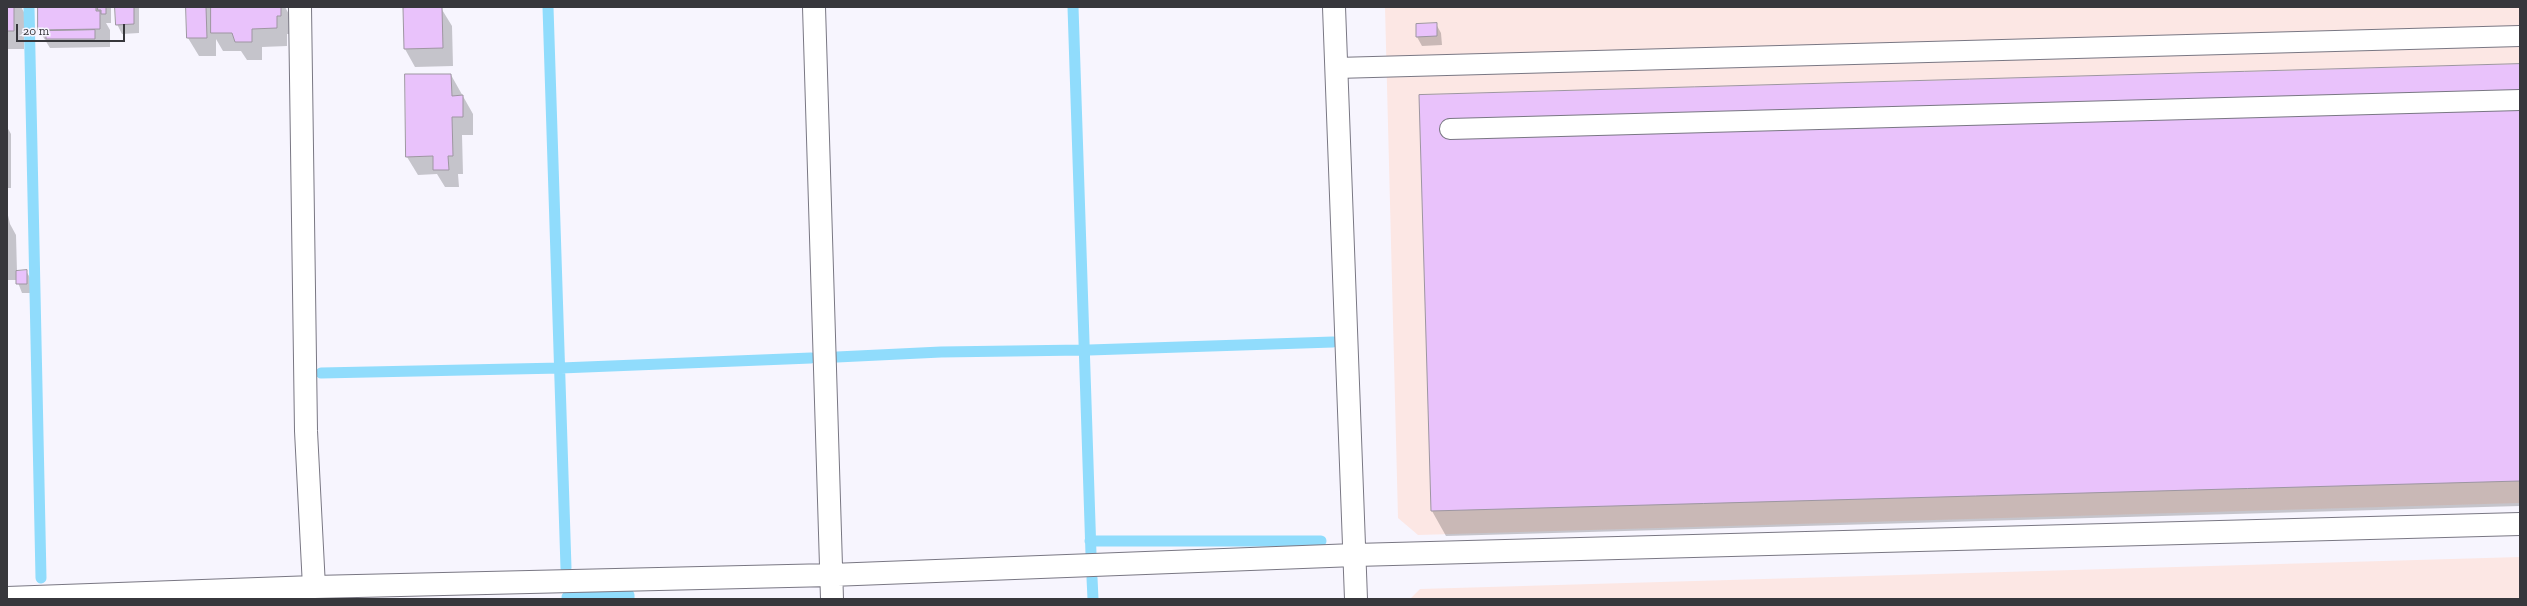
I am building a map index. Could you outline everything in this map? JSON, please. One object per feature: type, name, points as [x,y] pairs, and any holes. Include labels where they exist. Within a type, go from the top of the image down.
[{"type":"street","points":[[300,7],[306,423],[314,587]]},
{"type":"street","points":[[814,7],[832,599]]},
{"type":"street","points":[[1334,7],[1356,599]]},
{"type":"street","points":[[7,598],[314,587],[415,592],[1355,555],[2520,524]]},
{"type":"lane","points":[[1336,68],[2520,36]]},
{"type":"lane","points":[[1450,129],[2520,100]]},
{"type":"shaded area","points":[[1385,7],[2520,7],[2520,503],[1418,535],[1398,518]]},
{"type":"shaded area","points":[[2520,557],[2520,599],[1410,599],[1420,589]]},
{"type":"building","points":[[7,7],[14,7],[14,31],[7,31]]},
{"type":"building","points":[[38,7],[96,7],[96,11],[100,11],[100,29],[38,30]]},
{"type":"building","points":[[98,7],[106,7],[106,14],[101,14],[101,10],[98,10]]},
{"type":"building","points":[[115,7],[134,7],[134,24],[116,25]]},
{"type":"building","points":[[186,7],[206,7],[207,38],[187,38]]},
{"type":"building","points":[[211,7],[281,7],[281,16],[277,16],[277,28],[252,29],[252,42],[235,42],[232,33],[211,33]]},
{"type":"building","points":[[442,7],[443,48],[404,49],[403,8]]},
{"type":"building","points":[[1437,23],[1437,36],[1416,37],[1416,24]]},
{"type":"building","points":[[95,30],[95,39],[46,39],[46,31]]},
{"type":"building","points":[[2520,64],[2520,481],[1431,511],[1419,95]]},
{"type":"building","points":[[405,74],[451,74],[452,96],[463,95],[463,117],[452,117],[453,156],[448,156],[449,170],[433,170],[433,156],[406,157]]},
{"type":"building","points":[[27,270],[27,284],[16,284],[16,271]]},
{"type":"waterway","points":[[29,7],[41,578]]},
{"type":"waterway","points":[[548,7],[566,568]]},
{"type":"waterway","points":[[1073,7],[1091,554]]},
{"type":"waterway","points":[[1089,350],[1333,342]]},
{"type":"waterway","points":[[837,357],[941,352],[1083,350]]},
{"type":"waterway","points":[[321,373],[561,368],[811,358]]},
{"type":"waterway","points":[[1090,541],[1321,541]]},
{"type":"waterway","points":[[1092,578],[1093,599]]},
{"type":"waterway","points":[[567,597],[629,595],[629,599]]}]
